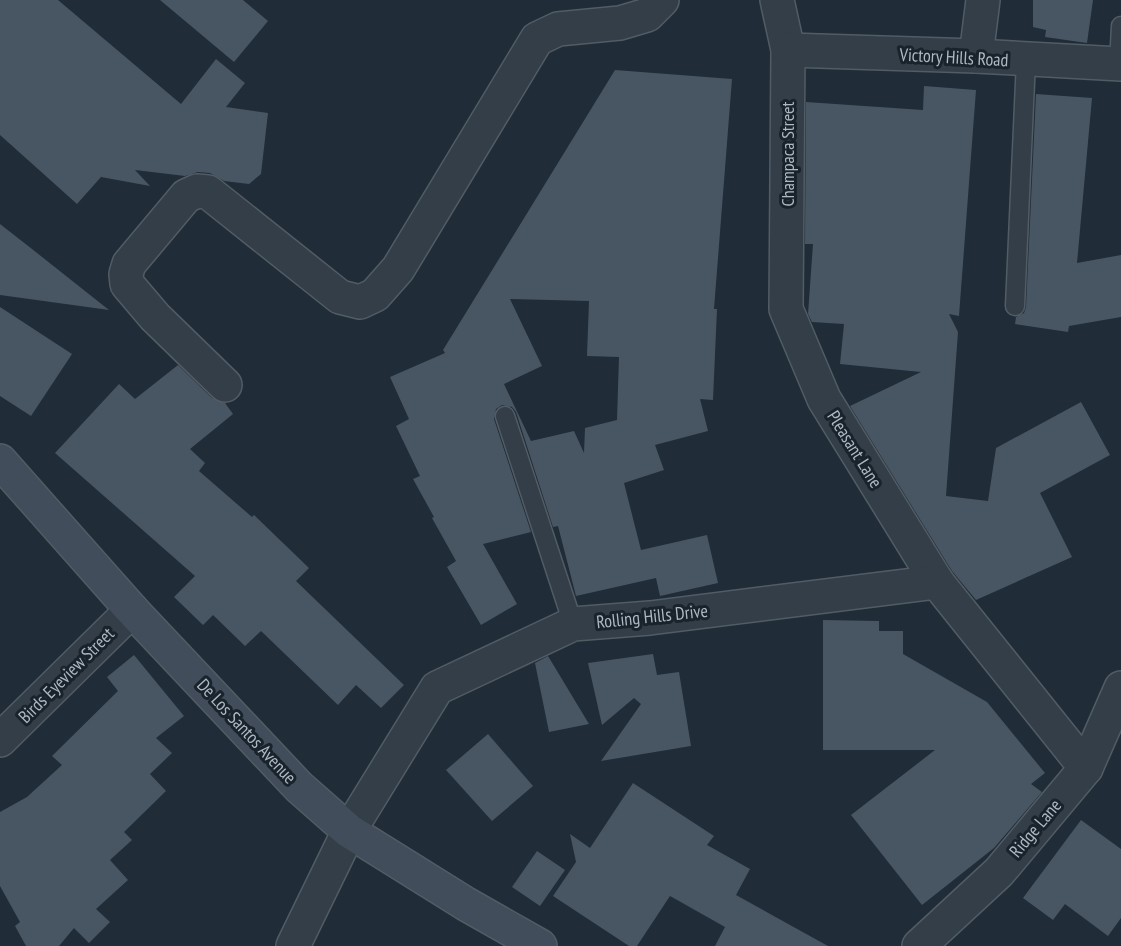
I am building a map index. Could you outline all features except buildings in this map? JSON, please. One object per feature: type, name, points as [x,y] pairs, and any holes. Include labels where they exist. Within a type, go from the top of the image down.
[{"type":"street","points":[[225,385],[155,317],[127,284],[126,274],[129,264],[186,196],[197,191],[208,192],[340,297],[360,302],[375,295],[398,269],[537,39],[558,28],[620,23],[647,15],[662,0]]},
{"type":"street","name":"Champaca Street","points":[[777,0],[788,50],[786,309]]},
{"type":"street","points":[[976,56],[983,0]]},
{"type":"street","name":"Victory Hills Road","points":[[788,50],[976,56],[1120,64]]},
{"type":"street","name":"Pleasant Lane","points":[[786,309],[824,399],[937,582]]},
{"type":"street","name":"De Los Santos Avenue","points":[[0,461],[132,610],[299,787],[349,831],[466,904],[540,946]]},
{"type":"street","points":[[937,582],[1086,768]]},
{"type":"street","name":"Rolling Hills Drive","points":[[293,946],[349,831],[437,688],[573,624],[650,618],[937,582]]},
{"type":"street","name":"Birds Eyeview Street","points":[[0,740],[132,610]]},
{"type":"street","name":"Ridge Lane","points":[[919,946],[999,872],[1086,768],[1121,688]]},
{"type":"lane","points":[[1120,64],[1121,26]]},
{"type":"lane","points":[[1015,306],[1026,60]]},
{"type":"lane","points":[[505,416],[573,624]]}]
